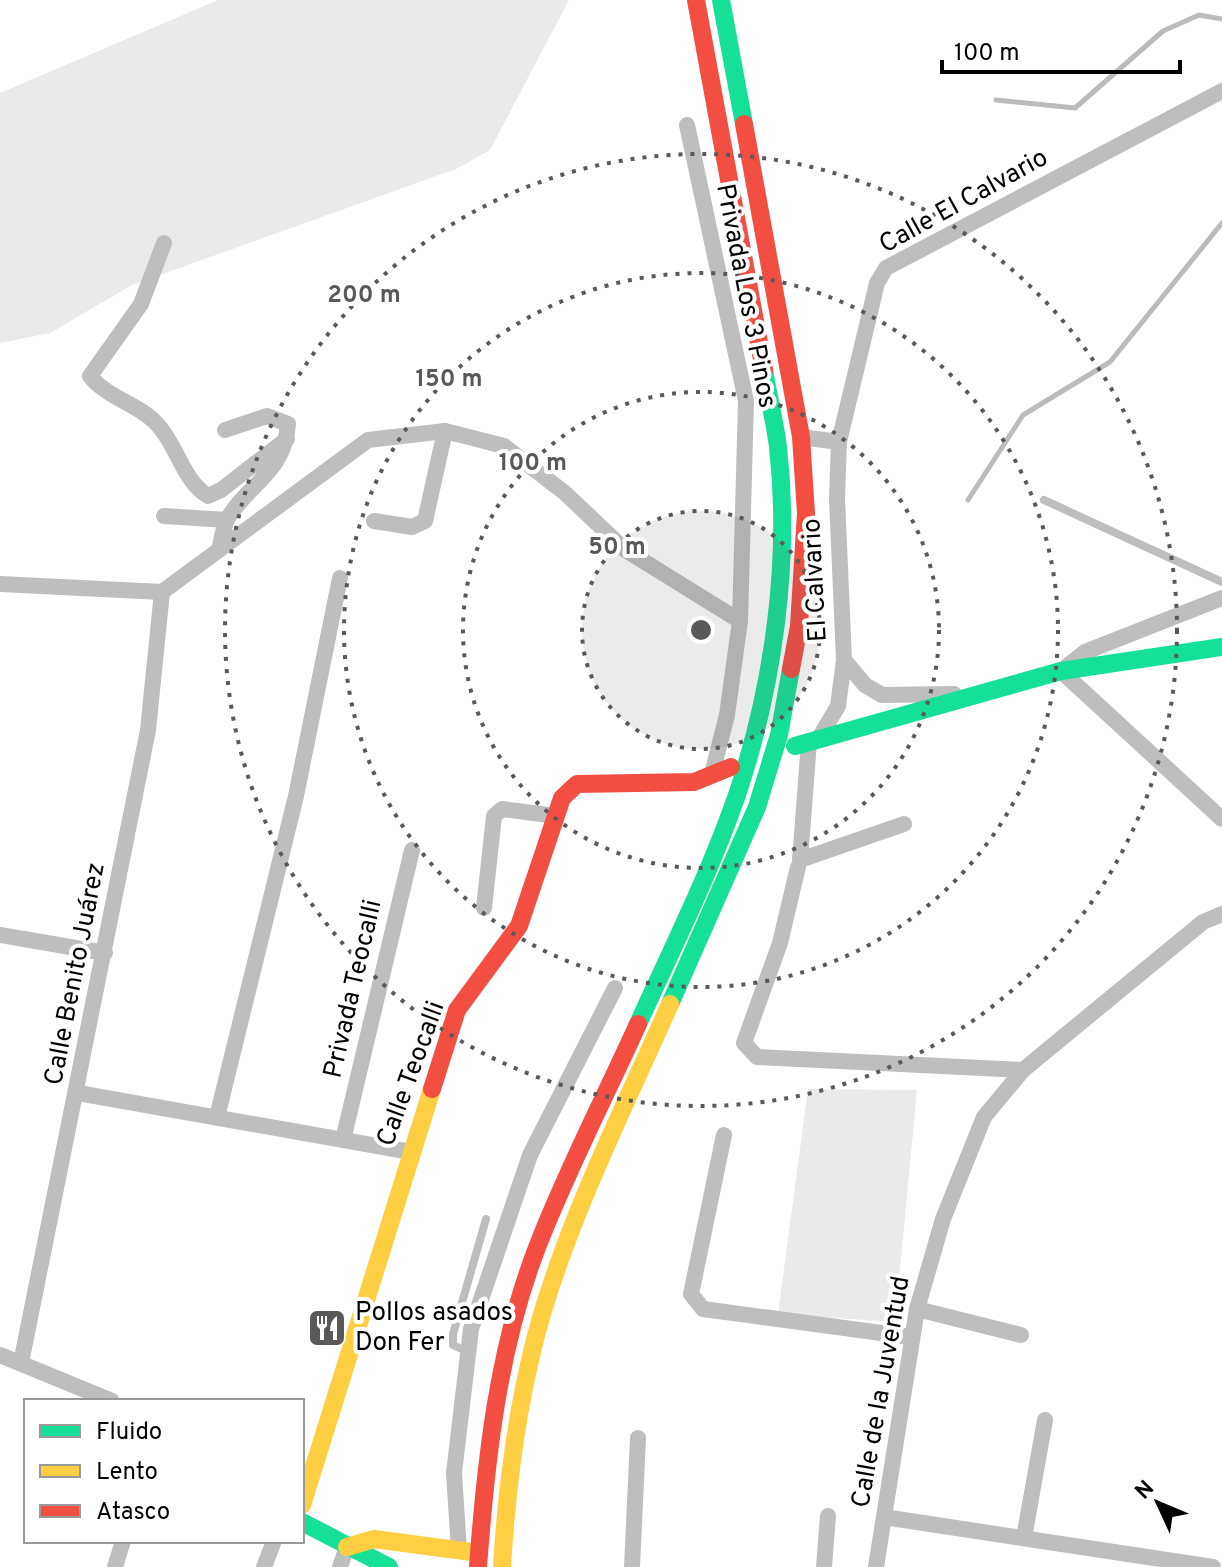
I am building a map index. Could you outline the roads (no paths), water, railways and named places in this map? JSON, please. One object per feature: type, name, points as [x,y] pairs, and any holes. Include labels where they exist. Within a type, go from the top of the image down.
[{"type":"main road","points":[[347,1547],[374,1539],[459,1550],[479,1560],[486,1459],[500,1386],[537,1247],[695,898],[736,797],[756,731],[776,618],[780,525],[778,448],[696,0]]},
{"type":"main road","points":[[502,1567],[506,1504],[523,1396],[542,1315],[575,1220],[757,807],[779,735],[799,626],[806,513],[801,437],[721,0]]},
{"type":"main road","points":[[808,742],[1061,671],[1222,647]]},
{"type":"main road","name":"Calle Teocalli","points":[[304,1499],[457,1010],[519,926],[562,798],[577,784],[694,782],[731,767]]},
{"type":"main road","points":[[304,1523],[389,1567]]},
{"type":"street","name":"Calle El Calvario","points":[[839,442],[877,283],[886,268],[1222,91]]},
{"type":"street","name":"Privada Los 3 Pinos","points":[[687,125],[746,401],[740,621],[727,715],[712,774]]},
{"type":"street","points":[[164,243],[141,304],[90,376],[95,384],[154,420],[169,437],[196,489],[208,496],[221,490],[287,439]]},
{"type":"street","points":[[220,546],[227,520],[265,478],[287,439],[288,424],[267,416],[225,430]]},
{"type":"street","points":[[374,521],[412,527],[425,521],[445,431]]},
{"type":"street","points":[[0,584],[162,592],[220,546],[368,440],[445,431],[504,446],[565,493],[624,549],[740,621]]},
{"type":"street","points":[[801,437],[839,442]]},
{"type":"street","name":"El Calvario","points":[[839,442],[837,498],[844,660],[865,685],[882,695],[981,694]]},
{"type":"street","points":[[164,516],[227,520]]},
{"type":"street","points":[[217,1117],[296,796],[340,578]]},
{"type":"street","name":"Calle Benito Juárez","points":[[21,1363],[78,1093],[148,730],[162,592]]},
{"type":"street","points":[[1222,598],[1085,652],[1061,671],[1222,819]]},
{"type":"street","points":[[844,660],[838,706],[808,742],[800,860],[904,824]]},
{"type":"street","points":[[484,908],[494,816],[502,809],[556,816]]},
{"type":"street","name":"Privada Teocalli","points":[[343,1140],[412,850]]},
{"type":"street","points":[[798,867],[780,943],[744,1043],[748,1051],[757,1057],[1023,1070]]},
{"type":"street","name":"Calle de la Juventud","points":[[876,1567],[917,1309],[943,1219],[984,1117],[1023,1070],[1203,922],[1222,914]]},
{"type":"street","points":[[0,935],[105,953]]},
{"type":"street","points":[[459,1550],[454,1473],[471,1329],[530,1155],[615,988]]},
{"type":"street","points":[[78,1093],[411,1152]]},
{"type":"street","points":[[724,1135],[691,1294],[695,1303],[703,1309],[911,1337]]},
{"type":"street","points":[[917,1309],[1021,1335]]},
{"type":"street","points":[[0,1355],[107,1399]]},
{"type":"street","points":[[1024,1538],[1045,1420]]},
{"type":"street","points":[[632,1567],[638,1438]]},
{"type":"street","points":[[824,1567],[828,1516]]},
{"type":"street","points":[[884,1517],[1213,1567]]},
{"type":"street","points":[[115,1567],[122,1543]]},
{"type":"street","points":[[264,1567],[273,1543]]},
{"type":"street","points":[[340,1567],[347,1547]]},
{"type":"lane","points":[[1044,500],[1222,582]]},
{"type":"lane","points":[[468,1352],[453,1345],[453,1334],[486,1219]]},
{"type":"waterway","points":[[996,100],[1075,108],[1163,31],[1199,15],[1222,19]]},
{"type":"waterway","points":[[968,500],[1023,415],[1110,362],[1222,223]]},
{"type":"place","name":"Pollos asados Don Fer","points":[[327,1328]]}]
